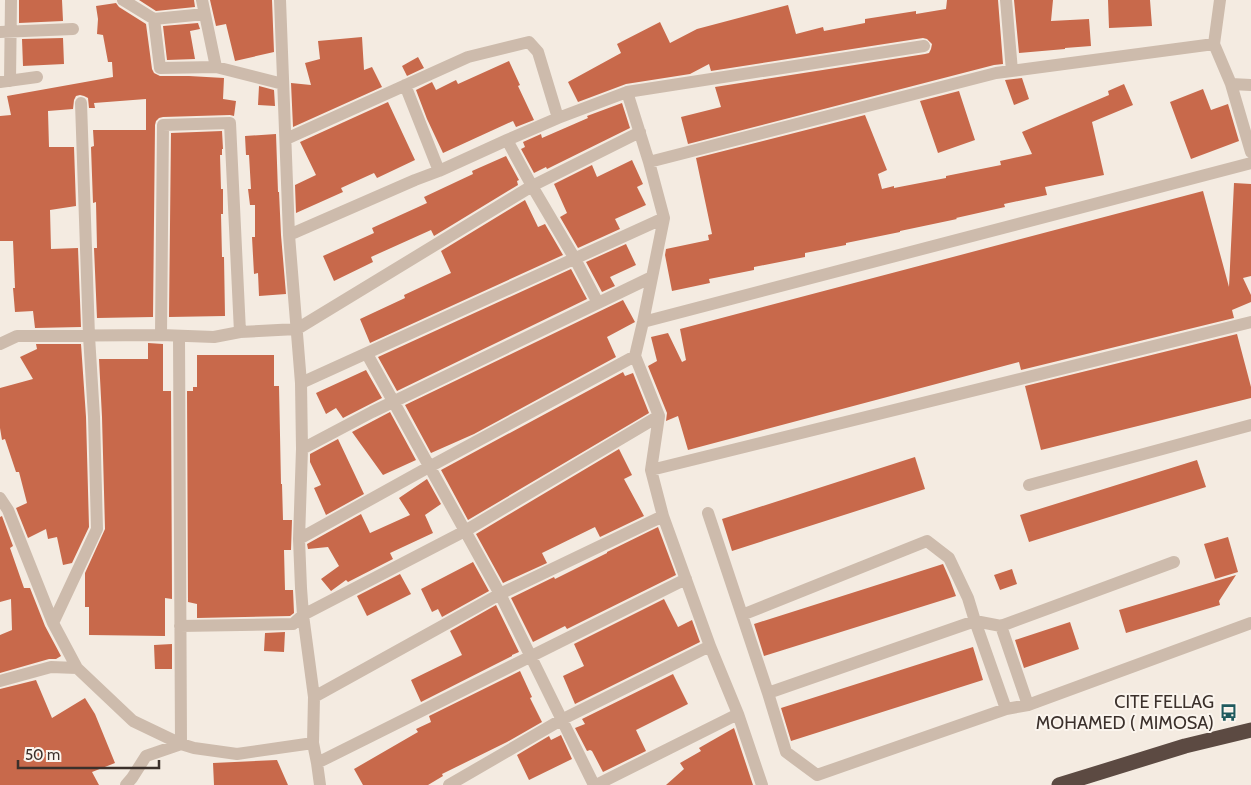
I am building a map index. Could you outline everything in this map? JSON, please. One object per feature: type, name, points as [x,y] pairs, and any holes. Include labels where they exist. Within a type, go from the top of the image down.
[{"type":"highway","points":[[1059,785],[1185,746],[1251,730]]},
{"type":"street","points":[[11,0],[5,32],[5,81],[37,77]]},
{"type":"street","points":[[123,0],[154,20],[204,14]]},
{"type":"street","points":[[202,0],[216,67]]},
{"type":"street","points":[[280,0],[289,235],[301,383],[302,449],[299,539],[303,615],[314,697],[313,743],[320,785]]},
{"type":"street","points":[[1006,0],[1012,71]]},
{"type":"street","points":[[1220,0],[1214,44],[1231,84],[1251,152]]},
{"type":"street","points":[[154,20],[160,68],[216,67],[283,84]]},
{"type":"street","points":[[5,32],[73,29]]},
{"type":"street","points":[[286,139],[468,57],[529,42],[538,52],[558,118]]},
{"type":"street","points":[[649,162],[996,73],[1214,44]]},
{"type":"street","points":[[289,235],[558,118],[627,92],[924,46]]},
{"type":"street","points":[[1231,84],[1251,85]]},
{"type":"street","points":[[405,85],[439,171]]},
{"type":"street","points":[[627,92],[664,218],[644,322],[635,356],[659,416],[651,470],[663,516],[710,646],[738,714],[762,785]]},
{"type":"street","points":[[52,623],[96,528],[94,417],[89,336],[81,103]]},
{"type":"street","points":[[161,335],[162,125],[230,123],[240,332]]},
{"type":"street","points":[[0,344],[17,336],[161,335],[214,337],[240,332],[297,329],[532,186],[640,132]]},
{"type":"street","points":[[507,140],[575,258],[598,303]]},
{"type":"street","points":[[644,322],[1251,163]]},
{"type":"street","points":[[301,383],[664,218]]},
{"type":"street","points":[[302,449],[393,402],[652,277]]},
{"type":"street","points":[[651,470],[1251,322]]},
{"type":"street","points":[[179,336],[181,744]]},
{"type":"street","points":[[366,354],[500,594],[595,785],[738,714]]},
{"type":"street","points":[[299,539],[635,356]]},
{"type":"street","points":[[180,626],[293,624],[303,615],[465,531],[659,416]]},
{"type":"street","points":[[1028,485],[1251,425]]},
{"type":"street","points":[[0,498],[4,512],[52,623],[77,668],[133,721],[181,744],[194,748],[237,754],[313,743]]},
{"type":"street","points":[[708,513],[786,752],[817,775],[1006,709],[1028,705],[1251,623]]},
{"type":"street","points":[[314,697],[500,594],[663,516]]},
{"type":"street","points":[[742,615],[927,541],[950,558],[968,598],[1006,709]]},
{"type":"street","points":[[768,693],[975,621],[1001,626],[1174,562]]},
{"type":"street","points":[[317,763],[686,579]]},
{"type":"street","points":[[1001,626],[1028,705]]},
{"type":"street","points":[[449,785],[562,720],[710,646]]},
{"type":"street","points":[[0,681],[51,667],[77,668]]},
{"type":"street","points":[[126,785],[146,756],[181,744]]},
{"type":"building","points":[[19,0],[62,0],[63,21],[19,23]]},
{"type":"building","points":[[139,0],[194,0],[195,7],[156,11]]},
{"type":"building","points":[[210,0],[272,0],[274,52],[235,61],[226,24],[216,26]]},
{"type":"building","points":[[947,0],[998,0],[1003,64],[688,144],[681,117],[721,107],[715,87],[925,54],[929,53],[932,44],[923,38],[711,71],[709,64],[690,74],[626,84],[578,102],[568,82],[621,53],[617,44],[660,22],[670,43],[697,29],[788,5],[796,34],[823,27],[824,31],[865,23],[865,19],[916,11],[916,14],[946,9]]},
{"type":"building","points":[[1014,0],[1053,0],[1051,21],[1089,19],[1091,46],[1019,53]]},
{"type":"building","points":[[1108,0],[1150,0],[1152,26],[1109,28]]},
{"type":"building","points":[[116,3],[119,7],[146,24],[154,73],[160,76],[224,78],[223,99],[236,101],[234,116],[163,117],[156,121],[153,317],[97,318],[94,248],[97,248],[96,202],[93,203],[91,147],[94,146],[93,130],[146,130],[146,99],[94,103],[95,108],[89,108],[88,98],[80,95],[76,96],[74,100],[73,109],[48,111],[49,147],[74,147],[76,206],[50,210],[51,249],[78,248],[81,327],[35,328],[33,311],[15,312],[13,241],[0,241],[0,116],[11,115],[7,96],[113,77],[112,62],[108,62],[103,35],[97,34],[98,19],[96,6]]},
{"type":"building","points":[[198,23],[200,29],[190,31],[195,59],[167,60],[163,26]]},
{"type":"building","points":[[362,37],[364,70],[372,67],[382,87],[293,127],[291,83],[311,85],[305,63],[320,59],[318,41]]},
{"type":"building","points":[[63,38],[64,64],[23,66],[22,39]]},
{"type":"building","points":[[418,57],[424,68],[407,76],[402,66]]},
{"type":"building","points":[[509,61],[534,120],[516,127],[513,121],[443,153],[416,90],[432,82],[436,90],[456,80],[458,84]]},
{"type":"building","points":[[1022,78],[1029,99],[1014,105],[1005,80]]},
{"type":"building","points":[[1124,84],[1133,105],[1092,122],[1104,175],[1045,187],[1047,195],[1004,204],[1005,207],[805,253],[805,257],[754,267],[754,270],[709,279],[710,283],[672,291],[665,255],[666,249],[709,240],[708,235],[712,234],[696,158],[865,115],[887,170],[878,174],[882,189],[894,186],[894,188],[1001,165],[1000,161],[1032,154],[1022,132],[1109,95],[1108,91]]},
{"type":"building","points":[[259,86],[274,90],[275,106],[258,105]]},
{"type":"building","points":[[1203,89],[1211,110],[1228,104],[1239,141],[1191,159],[1170,102]]},
{"type":"building","points":[[959,91],[975,140],[938,153],[920,101]]},
{"type":"building","points":[[388,102],[415,160],[377,178],[374,173],[341,188],[343,192],[296,213],[295,185],[316,175],[300,142]]},
{"type":"building","points":[[622,103],[630,128],[547,169],[546,167],[534,173],[521,149],[525,147],[523,142],[541,134],[542,138],[588,118],[587,116]]},
{"type":"building","points":[[222,131],[223,149],[222,155],[220,155],[221,189],[223,189],[223,214],[221,214],[225,316],[169,317],[171,133]]},
{"type":"building","points":[[276,134],[278,192],[286,294],[259,296],[258,273],[254,274],[252,237],[255,237],[255,205],[250,205],[248,189],[251,189],[249,155],[246,155],[245,136]]},
{"type":"building","points":[[506,156],[519,180],[517,181],[518,185],[434,236],[431,230],[371,257],[373,262],[334,281],[323,256],[374,233],[372,228],[427,203],[424,197],[473,174],[472,171]]},
{"type":"building","points":[[632,160],[643,184],[637,187],[646,205],[615,219],[620,229],[578,248],[560,217],[567,213],[554,184],[592,165],[597,177]]},
{"type":"building","points":[[1234,183],[1251,184],[1251,276],[1243,278],[1251,295],[1251,302],[1232,310],[1234,318],[1021,370],[1019,362],[688,450],[678,416],[666,421],[667,413],[648,366],[657,361],[651,337],[668,333],[682,362],[686,360],[680,329],[1203,191],[1229,287]]},
{"type":"building","points":[[525,200],[538,227],[545,224],[563,255],[370,343],[360,319],[405,298],[404,295],[451,273],[441,251]]},
{"type":"building","points":[[626,244],[636,265],[610,277],[615,286],[602,292],[586,262]]},
{"type":"building","points":[[571,269],[587,299],[397,391],[378,357]]},
{"type":"building","points":[[623,300],[635,322],[607,337],[616,357],[474,434],[431,453],[405,405]]},
{"type":"building","points":[[1237,334],[1251,387],[1251,398],[1041,450],[1025,386]]},
{"type":"building","points":[[148,343],[163,344],[163,391],[171,391],[172,599],[165,598],[165,636],[89,635],[89,607],[85,607],[85,573],[105,529],[99,359],[148,359]]},
{"type":"building","points":[[36,344],[81,344],[86,417],[89,527],[72,563],[63,565],[57,537],[48,539],[46,529],[28,538],[16,508],[27,503],[19,472],[16,472],[5,439],[2,440],[0,428],[0,388],[33,379],[20,357],[37,349]]},
{"type":"building","points":[[197,355],[274,355],[274,386],[279,386],[283,520],[292,520],[291,550],[284,550],[285,590],[293,590],[294,613],[290,616],[197,618],[197,604],[188,602],[187,391],[193,391],[193,387],[197,387]]},
{"type":"building","points":[[366,370],[382,398],[343,418],[336,408],[326,414],[316,393]]},
{"type":"building","points":[[623,372],[625,376],[633,373],[649,413],[468,520],[441,470]]},
{"type":"building","points":[[390,412],[416,460],[383,475],[352,432]]},
{"type":"building","points":[[338,439],[364,494],[326,515],[314,488],[321,485],[310,462],[310,454]]},
{"type":"building","points":[[619,449],[632,475],[624,479],[644,516],[600,537],[595,527],[542,553],[547,563],[503,583],[476,534]]},
{"type":"building","points":[[915,457],[925,489],[732,551],[722,519]]},
{"type":"building","points":[[1197,460],[1206,487],[1029,542],[1020,515]]},
{"type":"building","points":[[427,479],[441,504],[425,515],[433,533],[390,553],[393,559],[348,582],[346,580],[331,591],[321,579],[339,566],[328,547],[308,549],[307,544],[361,514],[370,533],[410,515],[399,498]]},
{"type":"building","points":[[2,516],[13,546],[10,548],[24,588],[30,588],[45,626],[61,656],[56,659],[49,659],[0,673],[0,635],[12,630],[11,599],[0,602],[0,517]]},
{"type":"building","points":[[658,527],[676,575],[567,629],[565,626],[533,642],[511,598],[554,577],[555,579]]},
{"type":"building","points":[[1228,537],[1238,572],[1215,579],[1204,544]]},
{"type":"building","points":[[473,562],[489,591],[442,617],[438,609],[432,612],[421,589]]},
{"type":"building","points":[[943,564],[956,596],[764,656],[754,624]]},
{"type":"building","points":[[1012,569],[1017,584],[1000,590],[994,575]]},
{"type":"building","points":[[400,574],[411,594],[367,616],[357,596]]},
{"type":"building","points":[[1236,575],[1219,601],[1220,605],[1126,633],[1119,610]]},
{"type":"building","points":[[664,599],[678,627],[692,620],[700,642],[575,704],[563,676],[584,666],[574,644]]},
{"type":"building","points":[[496,605],[519,652],[421,702],[411,680],[462,655],[450,631]]},
{"type":"building","points":[[1070,622],[1079,649],[1024,668],[1015,640]]},
{"type":"building","points":[[285,632],[284,652],[264,651],[265,633]]},
{"type":"building","points":[[172,644],[172,669],[155,669],[154,645]]},
{"type":"building","points":[[973,647],[983,680],[791,741],[781,708]]},
{"type":"building","points":[[520,671],[532,697],[530,698],[542,722],[507,742],[442,774],[443,776],[428,785],[363,785],[354,769],[418,732],[416,729],[431,722],[429,716]]},
{"type":"building","points":[[673,674],[688,704],[636,730],[646,751],[603,772],[592,751],[587,751],[575,728],[585,724],[582,719]]},
{"type":"building","points":[[36,680],[52,718],[85,698],[95,714],[115,763],[92,772],[99,785],[0,785],[0,689]]},
{"type":"building","points":[[734,728],[753,785],[666,785],[684,769],[680,763],[701,751],[699,748]]},
{"type":"building","points":[[561,735],[572,759],[529,780],[517,755],[549,736],[551,740]]},
{"type":"building","points":[[277,760],[288,785],[214,785],[213,763]]},
{"type":"place","name":"CITE FELLAG MOHAMED ( MIMOSA)","points":[[1228,712]]}]
